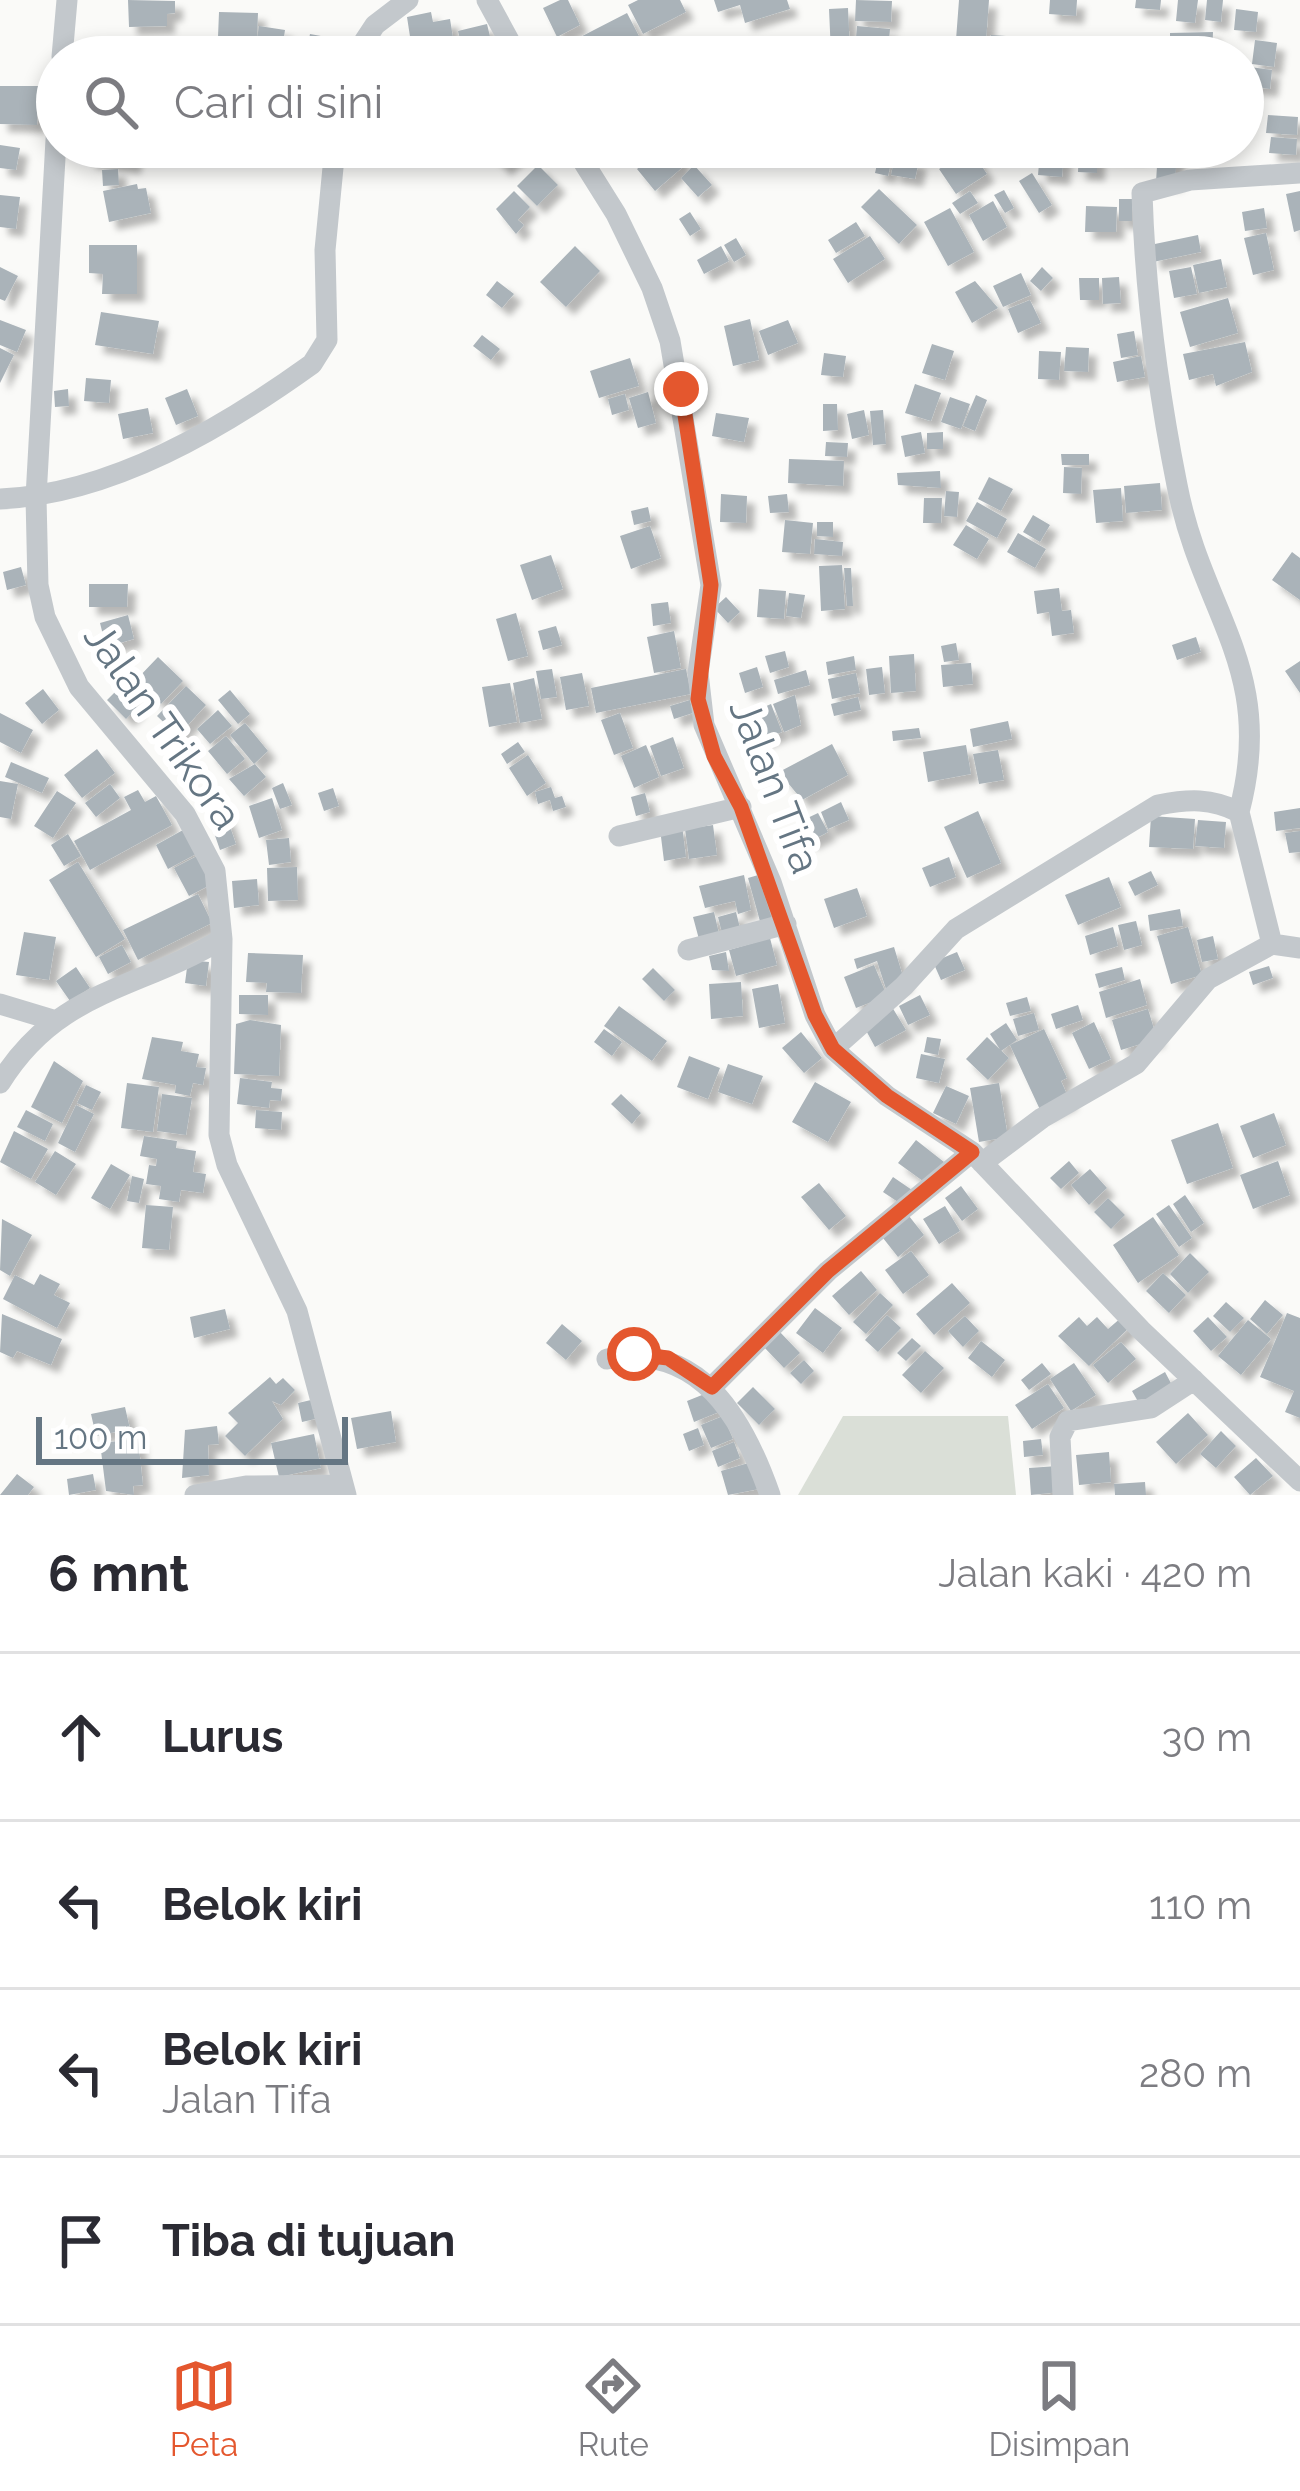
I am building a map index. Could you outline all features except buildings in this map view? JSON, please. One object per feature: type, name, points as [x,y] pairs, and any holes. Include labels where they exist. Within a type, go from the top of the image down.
[{"type":"street","points":[[64,36],[67,0]]},
{"type":"street","points":[[368,36],[408,0]]},
{"type":"street","points":[[487,0],[507,36]]},
{"type":"street","name":"Jalan Trikora","points":[[54,168],[36,497],[38,585],[60,653],[80,687],[157,776],[215,871],[222,939],[219,1135],[227,1165],[297,1311],[344,1490]]},
{"type":"street","points":[[0,499],[36,497],[160,456],[298,374],[322,352],[327,340],[326,227],[333,168]]},
{"type":"street","name":"Jalan Tifa","points":[[587,168],[652,287],[670,341],[711,585],[698,699],[714,756],[741,807],[815,1015],[833,1049],[887,1096],[977,1157],[1194,1380],[1300,1481]]},
{"type":"street","points":[[1272,944],[1240,812],[1254,734],[1250,693],[1177,487],[1144,268],[1142,193],[1211,178],[1300,173]]},
{"type":"street","points":[[833,1049],[904,986],[956,929],[1139,813],[1191,799],[1219,802],[1240,812]]},
{"type":"street","points":[[619,836],[741,807]]},
{"type":"street","points":[[688,950],[786,924]]},
{"type":"street","points":[[0,1084],[53,1020],[104,989],[222,939]]},
{"type":"street","points":[[712,1387],[797,1299],[977,1157],[1136,1064],[1208,979],[1272,944],[1300,948]]},
{"type":"street","points":[[0,1004],[53,1020]]},
{"type":"street","points":[[607,1359],[634,1354],[668,1358],[712,1387],[744,1432],[770,1495]]},
{"type":"street","points":[[1063,1495],[1060,1436],[1068,1420],[1151,1408],[1194,1380]]},
{"type":"street","points":[[1277,1458],[1300,1445]]},
{"type":"street","points":[[195,1495],[246,1486],[344,1490]]},
{"type":"shaded area","points":[[843,1416],[1008,1416],[1016,1495],[798,1495]]},
{"type":"route","points":[[634,1354],[668,1358],[712,1387],[828,1271],[946,1168],[972,1152],[887,1096],[833,1049],[815,1015],[741,807],[714,756],[698,699],[711,585],[681,389]]}]
